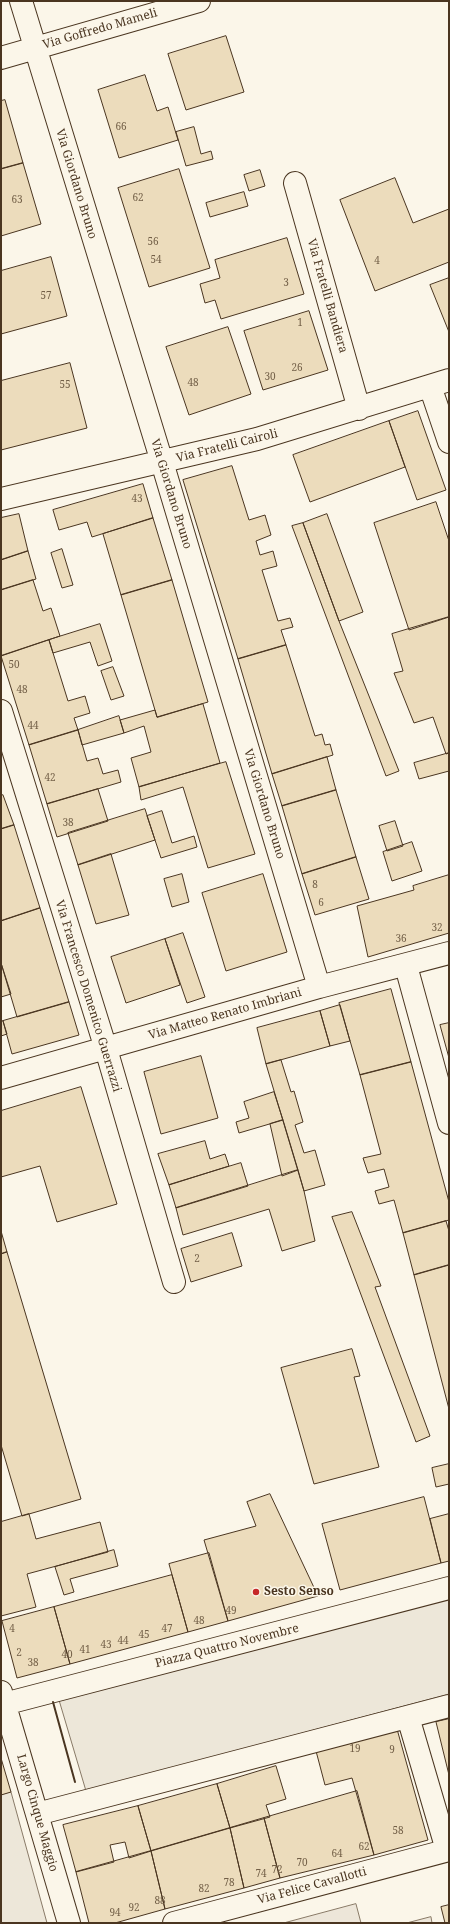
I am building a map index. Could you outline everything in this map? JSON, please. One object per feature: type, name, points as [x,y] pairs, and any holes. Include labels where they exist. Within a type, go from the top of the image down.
[{"type":"street","name":"Via Giordano Bruno","points":[[21,1],[162,462],[319,988]]},
{"type":"street","name":"Via Goffredo Mameli","points":[[1,58],[34,47],[199,1]]},
{"type":"street","name":"Via Fratelli Bandiera","points":[[295,183],[359,409]]},
{"type":"street","name":"Via Fratelli Cairoli","points":[[1,499],[258,439],[440,383]]},
{"type":"street","points":[[440,383],[449,442]]},
{"type":"street","name":"Via Francesco Domenico Guerrazzi","points":[[1,711],[106,1049],[174,1282]]},
{"type":"street","name":"Via Matteo Renato Imbriani","points":[[1,1078],[319,988],[406,966],[449,953]]},
{"type":"street","points":[[406,966],[449,1123]]},
{"type":"street","name":"Piazza Quattro Novembre","points":[[3,1698],[449,1588]]},
{"type":"street","name":"Largo Cinque Maggio","points":[[3,1698],[69,1923]]},
{"type":"street","points":[[37,1814],[449,1706]]},
{"type":"street","points":[[408,1717],[448,1850]]},
{"type":"street","name":"Via Felice Cavallotti","points":[[174,1923],[448,1850]]},
{"type":"shaded area","points":[[449,1595],[449,1694],[86,1791],[59,1700]]},
{"type":"shaded area","points":[[11,1792],[47,1923],[1,1923],[1,1795]]},
{"type":"shaded area","points":[[356,1904],[361,1923],[284,1923]]},
{"type":"shaded area","points":[[431,1917],[432,1923],[407,1923]]},
{"type":"building","points":[[226,36],[244,92],[186,110],[168,54]]},
{"type":"building","points":[[145,75],[157,111],[168,107],[178,140],[119,158],[98,90]]},
{"type":"building","points":[[5,100],[23,163],[1,169],[1,101]]},
{"type":"building","points":[[194,127],[201,154],[211,151],[213,159],[186,166],[176,132]]},
{"type":"building","points":[[23,163],[41,224],[1,236],[1,169]]},
{"type":"building","points":[[179,169],[210,268],[149,287],[118,188]]},
{"type":"building","points":[[260,170],[265,186],[249,191],[244,175]]},
{"type":"building","points":[[395,178],[413,223],[449,209],[449,262],[375,291],[340,200]]},
{"type":"building","points":[[244,192],[248,206],[210,217],[206,203]]},
{"type":"building","points":[[287,238],[304,294],[221,319],[215,300],[205,303],[200,284],[220,278],[215,260]]},
{"type":"building","points":[[51,257],[67,316],[1,334],[1,271]]},
{"type":"building","points":[[449,278],[449,332],[430,285]]},
{"type":"building","points":[[309,311],[328,370],[263,390],[244,331]]},
{"type":"building","points":[[228,327],[251,394],[189,415],[166,347]]},
{"type":"building","points":[[70,363],[87,428],[1,450],[1,381]]},
{"type":"building","points":[[418,411],[446,490],[417,500],[389,421]]},
{"type":"building","points":[[389,421],[405,467],[310,502],[293,455]]},
{"type":"building","points":[[232,466],[249,520],[265,515],[271,535],[256,541],[260,555],[273,551],[277,566],[262,570],[278,621],[290,618],[293,627],[281,630],[286,645],[238,659],[183,480]]},
{"type":"building","points":[[143,484],[153,518],[92,537],[87,522],[59,530],[53,510]]},
{"type":"building","points":[[436,502],[449,541],[449,617],[409,630],[374,523]]},
{"type":"building","points":[[19,514],[28,551],[1,560],[1,518]]},
{"type":"building","points":[[327,514],[363,612],[339,621],[303,523]]},
{"type":"building","points":[[153,518],[172,580],[121,595],[103,534]]},
{"type":"building","points":[[303,523],[339,621],[399,771],[386,776],[292,526]]},
{"type":"building","points":[[62,549],[73,585],[62,588],[51,553]]},
{"type":"building","points":[[28,551],[36,579],[1,590],[1,560]]},
{"type":"building","points":[[33,580],[43,611],[51,608],[60,636],[1,656],[1,590]]},
{"type":"building","points":[[172,580],[208,702],[157,717],[121,595]]},
{"type":"building","points":[[449,617],[449,753],[446,754],[433,717],[414,723],[394,673],[403,671],[392,634]]},
{"type":"building","points":[[100,624],[112,661],[98,666],[90,642],[53,653],[49,640]]},
{"type":"building","points":[[49,640],[68,701],[85,696],[90,713],[74,718],[78,730],[29,745],[1,656]]},
{"type":"building","points":[[286,645],[315,736],[322,734],[325,745],[330,744],[333,755],[272,774],[238,659]]},
{"type":"building","points":[[113,667],[124,696],[111,700],[101,671]]},
{"type":"building","points":[[203,704],[220,763],[139,787],[131,758],[151,752],[144,726],[124,733],[120,720],[155,710],[157,717]]},
{"type":"building","points":[[119,716],[124,733],[82,745],[78,730]]},
{"type":"building","points":[[78,730],[87,761],[98,758],[103,774],[118,770],[121,782],[47,804],[29,745]]},
{"type":"building","points":[[449,753],[449,771],[419,779],[414,763]]},
{"type":"building","points":[[327,757],[336,790],[282,806],[272,774]]},
{"type":"building","points":[[226,762],[255,854],[208,868],[183,787],[141,800],[139,787]]},
{"type":"building","points":[[98,789],[108,821],[57,837],[47,804]]},
{"type":"building","points":[[336,790],[356,857],[302,874],[282,806]]},
{"type":"building","points":[[3,795],[14,825],[1,829],[1,796]]},
{"type":"building","points":[[145,809],[155,840],[78,865],[68,833]]},
{"type":"building","points":[[162,811],[172,843],[194,836],[197,847],[161,858],[147,816]]},
{"type":"building","points":[[395,821],[403,846],[387,851],[379,826]]},
{"type":"building","points":[[14,825],[40,908],[1,921],[1,829]]},
{"type":"building","points":[[412,842],[422,871],[392,881],[383,852]]},
{"type":"building","points":[[111,854],[129,915],[96,924],[78,865]]},
{"type":"building","points":[[356,857],[369,899],[315,915],[302,874]]},
{"type":"building","points":[[182,874],[189,902],[172,907],[164,879]]},
{"type":"building","points":[[263,874],[287,952],[226,971],[202,893]]},
{"type":"building","points":[[449,875],[449,933],[368,957],[357,906],[414,890],[413,886]]},
{"type":"building","points":[[40,908],[69,1002],[17,1017],[1,963],[1,921]]},
{"type":"building","points":[[183,933],[205,997],[187,1003],[165,939]]},
{"type":"building","points":[[165,939],[180,985],[126,1003],[111,957]]},
{"type":"building","points":[[1,963],[11,994],[1,997]]},
{"type":"building","points":[[391,989],[411,1062],[360,1075],[339,1003]]},
{"type":"building","points":[[69,1002],[79,1035],[12,1054],[3,1021]]},
{"type":"building","points":[[340,1005],[350,1041],[330,1046],[320,1011]]},
{"type":"building","points":[[320,1011],[330,1046],[266,1064],[257,1028]]},
{"type":"building","points":[[3,1021],[7,1034],[1,1036],[1,1022]]},
{"type":"building","points":[[449,1023],[449,1058],[440,1025]]},
{"type":"building","points":[[201,1056],[218,1118],[161,1134],[144,1072]]},
{"type":"building","points":[[281,1060],[291,1092],[294,1091],[303,1122],[295,1125],[304,1153],[315,1150],[325,1185],[304,1191],[266,1064]]},
{"type":"building","points":[[411,1062],[449,1202],[449,1220],[403,1233],[394,1200],[379,1204],[375,1191],[389,1187],[384,1169],[368,1173],[363,1158],[381,1154],[360,1075]]},
{"type":"building","points":[[81,1087],[117,1204],[57,1222],[40,1166],[1,1177],[1,1111]]},
{"type":"building","points":[[274,1092],[283,1120],[239,1133],[236,1122],[249,1118],[244,1102]]},
{"type":"building","points":[[283,1120],[298,1170],[282,1176],[270,1124]]},
{"type":"building","points":[[205,1141],[210,1159],[225,1154],[229,1166],[169,1185],[158,1154]]},
{"type":"building","points":[[241,1163],[248,1186],[176,1208],[169,1185]]},
{"type":"building","points":[[298,1170],[315,1241],[282,1251],[269,1209],[183,1235],[176,1208]]},
{"type":"building","points":[[352,1212],[381,1286],[375,1287],[430,1436],[416,1442],[332,1217]]},
{"type":"building","points":[[446,1221],[449,1231],[449,1265],[414,1275],[403,1233]]},
{"type":"building","points":[[1,1231],[7,1252],[1,1254]]},
{"type":"building","points":[[232,1233],[242,1266],[191,1282],[181,1249]]},
{"type":"building","points":[[7,1252],[81,1499],[22,1516],[1,1445],[1,1254]]},
{"type":"building","points":[[449,1265],[449,1409],[414,1275]]},
{"type":"building","points":[[352,1349],[360,1376],[354,1377],[379,1467],[314,1484],[281,1368]]},
{"type":"building","points":[[449,1464],[449,1484],[436,1487],[432,1468]]},
{"type":"building","points":[[270,1494],[318,1596],[228,1621],[204,1540],[256,1526],[247,1502]]},
{"type":"building","points":[[424,1497],[441,1563],[340,1590],[322,1524]]},
{"type":"building","points":[[29,1514],[36,1539],[100,1522],[108,1552],[27,1574],[36,1607],[1,1616],[1,1522]]},
{"type":"building","points":[[449,1514],[449,1561],[441,1563],[430,1519]]},
{"type":"building","points":[[114,1550],[118,1566],[70,1579],[74,1592],[64,1595],[55,1567]]},
{"type":"building","points":[[209,1553],[228,1621],[188,1632],[169,1564]]},
{"type":"building","points":[[172,1575],[188,1632],[70,1664],[54,1607]]},
{"type":"building","points":[[54,1607],[70,1664],[17,1678],[2,1621]]},
{"type":"building","points":[[449,1719],[449,1775],[436,1722]]},
{"type":"building","points":[[397,1729],[428,1840],[374,1855],[352,1778],[325,1785],[316,1751]]},
{"type":"building","points":[[1,1758],[11,1792],[1,1795]]},
{"type":"building","points":[[276,1766],[286,1799],[266,1805],[270,1817],[230,1828],[217,1784]]},
{"type":"building","points":[[217,1784],[230,1828],[151,1851],[138,1806]]},
{"type":"building","points":[[357,1791],[374,1855],[280,1878],[264,1818]]},
{"type":"building","points":[[138,1806],[151,1851],[129,1858],[125,1842],[110,1845],[114,1862],[76,1872],[63,1825]]},
{"type":"building","points":[[264,1818],[280,1878],[244,1888],[230,1828]]},
{"type":"building","points":[[230,1828],[244,1888],[165,1909],[151,1851]]},
{"type":"building","points":[[151,1851],[165,1909],[115,1923],[89,1923],[76,1872]]},
{"type":"building","points":[[449,1905],[449,1923],[445,1923],[441,1907]]},
{"type":"wall","points":[[53,1702],[75,1782]]},
{"type":"place","name":"Sesto Senso","points":[[256,1592]]}]
